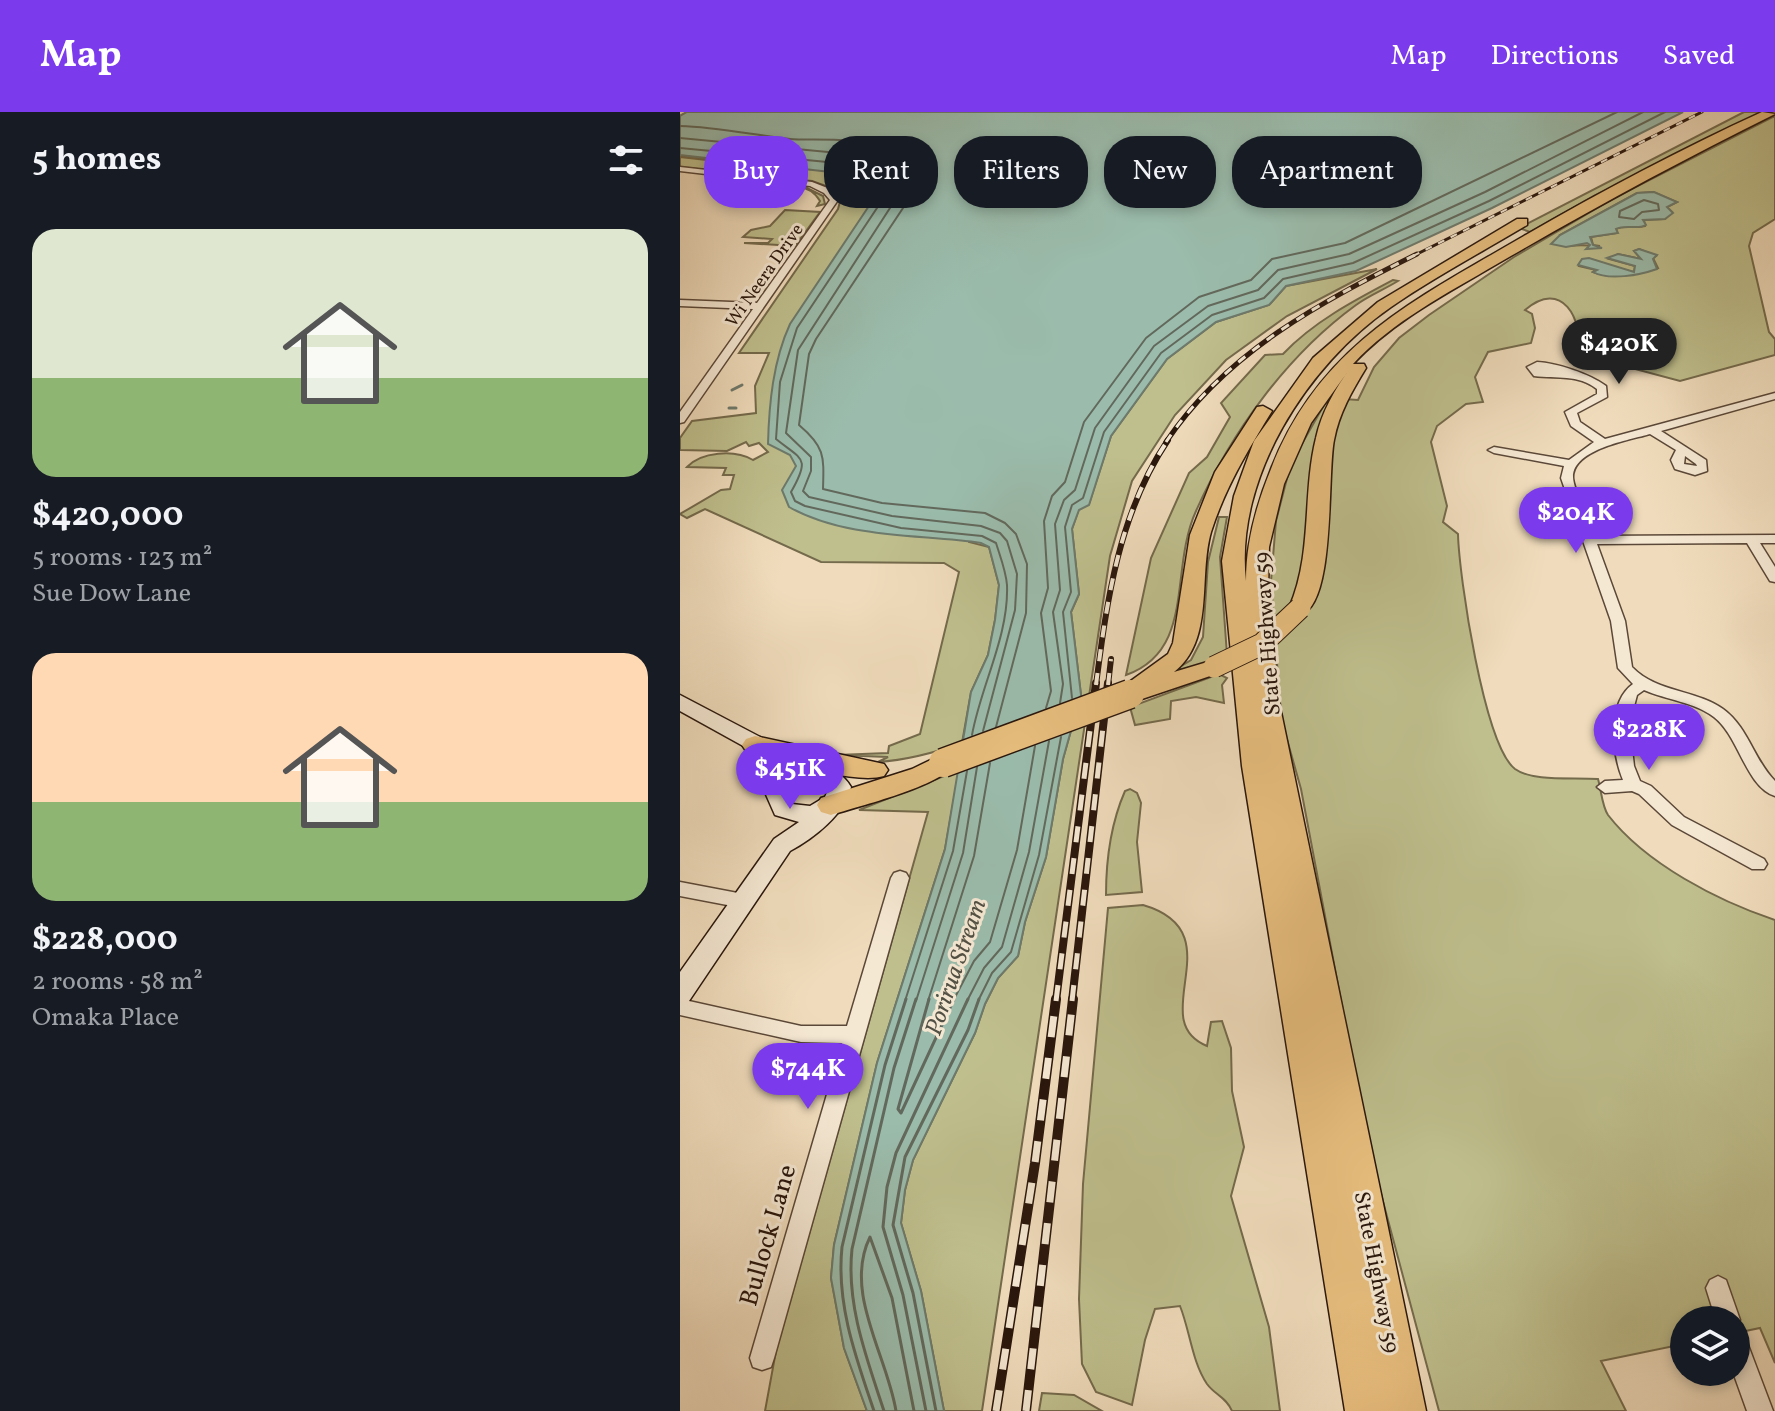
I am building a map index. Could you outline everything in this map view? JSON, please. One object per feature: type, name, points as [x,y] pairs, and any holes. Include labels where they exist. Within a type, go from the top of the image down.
[{"type":"main road","points":[[1670,145],[1739,112]]},
{"type":"main road","name":"State Highway 59","points":[[1366,1411],[1255,766],[1233,561],[1244,496],[1263,441],[1319,362],[1359,323],[1771,112]]},
{"type":"main road","name":"State Highway 59","points":[[1405,1411],[1268,707],[1258,589],[1262,526],[1281,465],[1297,433],[1339,368],[1409,298],[1542,211]]},
{"type":"main road","points":[[755,745],[780,801],[800,815],[921,775],[943,763],[1130,694],[1214,667],[1260,646],[1289,624],[1300,608],[1314,570],[1316,481],[1327,426],[1355,371],[1409,298],[1386,295],[1336,332],[1282,385],[1249,431],[1225,472],[1200,535],[1185,643],[1177,658],[1130,694]]},
{"type":"main road","points":[[680,702],[755,745],[822,774],[840,787],[827,808],[800,836],[782,845],[680,993]]},
{"type":"main road","points":[[755,745],[821,762],[875,770]]},
{"type":"main road","points":[[782,845],[776,833],[780,801],[794,780],[822,774],[943,763]]},
{"type":"street","name":"Wi Neera Drive","points":[[680,169],[812,184],[833,197],[832,207],[680,420]]},
{"type":"street","points":[[680,303],[762,306]]},
{"type":"street","points":[[1566,373],[1592,380],[1602,388],[1603,395],[1598,400],[1571,412],[1575,424],[1603,443]]},
{"type":"street","points":[[1775,396],[1603,443],[1580,454],[1571,464],[1569,484],[1620,629],[1622,663],[1629,674],[1643,684],[1694,700],[1718,712],[1735,731],[1753,768],[1775,790]]},
{"type":"street","points":[[1652,430],[1682,449]]},
{"type":"street","points":[[1494,450],[1571,464]]},
{"type":"street","points":[[1590,540],[1775,539]]},
{"type":"street","points":[[1752,540],[1775,578]]},
{"type":"street","points":[[1634,785],[1624,760],[1626,705],[1630,693],[1643,684]]},
{"type":"street","points":[[1605,787],[1634,785],[1645,790],[1678,821],[1758,864]]},
{"type":"street","name":"Bullock Lane","points":[[762,1358],[852,1035],[900,878]]},
{"type":"street","points":[[680,889],[743,901]]},
{"type":"street","points":[[680,1007],[801,1034],[852,1035]]},
{"type":"street","points":[[1718,1288],[1724,1306]]},
{"type":"street","points":[[1750,1384],[1760,1411]]},
{"type":"green space","points":[[687,112],[891,130],[892,136],[824,136],[824,185],[808,181],[808,136],[704,136],[704,158],[680,155],[680,116]]},
{"type":"green space","points":[[1744,112],[1766,112],[1594,196],[1530,232],[1519,228]]},
{"type":"green space","points":[[1775,116],[1775,219],[1753,233],[1749,246],[1769,332],[1775,339],[1775,355],[1680,381],[1579,354],[1577,328],[1567,307],[1550,298],[1538,301],[1525,310],[1532,314],[1535,328],[1531,343],[1488,352],[1475,377],[1483,402],[1466,404],[1437,426],[1431,442],[1447,506],[1443,522],[1458,534],[1475,658],[1493,728],[1504,754],[1515,769],[1532,776],[1598,779],[1608,815],[1642,849],[1684,879],[1775,920],[1775,1363],[1760,1328],[1750,1330],[1750,1306],[1670,1306],[1670,1347],[1601,1361],[1626,1411],[1439,1411],[1369,1149],[1301,789],[1281,718],[1271,581],[1276,521],[1291,463],[1328,398],[1358,400],[1374,367],[1399,338],[1514,257],[1616,197]],"holes":[[[1653,192],[1677,202],[1667,207],[1672,212],[1665,219],[1644,220],[1645,226],[1623,227],[1616,229],[1617,233],[1591,237],[1593,245],[1600,246],[1570,246],[1560,235],[1637,193]],[[1639,249],[1656,256],[1653,258],[1658,268],[1634,274],[1601,274],[1579,266],[1582,260],[1634,272],[1635,266],[1609,259],[1618,254],[1641,259],[1634,251]]]},
{"type":"green space","points":[[680,157],[704,160],[704,170],[680,167]]},
{"type":"green space","points":[[808,188],[823,196],[824,204],[817,206],[820,201]]},
{"type":"green space","points":[[906,208],[969,542],[989,547],[999,585],[988,655],[971,692],[962,743],[921,756],[878,762],[888,757],[836,755],[888,753],[889,746],[920,734],[959,572],[944,563],[821,562],[705,509],[687,518],[680,514],[721,490],[730,489],[734,475],[723,475],[726,468],[687,467],[693,462],[709,455],[727,453],[753,460],[768,452],[759,443],[749,446],[746,442],[727,451],[680,450],[680,438],[692,421],[756,413],[755,386],[769,353],[739,353],[838,209]]},
{"type":"green space","points":[[785,210],[820,212],[795,246],[744,243],[768,243],[772,239],[743,237],[751,230],[770,226]]},
{"type":"green space","points":[[1377,269],[1287,316],[1226,360],[1175,415],[1132,481],[1110,556],[982,1411],[944,1411],[921,1291],[901,1223],[905,1190],[913,1160],[975,1033],[985,1004],[998,978],[1018,956],[1025,922],[1046,857],[1063,759],[1081,695],[1071,612],[1079,594],[1072,529],[1079,509],[1089,504],[1111,436],[1167,359],[1216,322],[1269,305],[1286,286]]},
{"type":"green space","points":[[1393,280],[1398,281],[1356,305],[1306,348],[1244,425],[1196,511],[1188,534],[1172,628],[1163,647],[1148,663],[1126,675],[1151,558],[1189,473],[1207,457],[1230,417],[1221,403],[1265,355],[1283,354],[1321,322]]},
{"type":"green space","points":[[1219,517],[1227,517],[1220,557],[1227,655],[1178,675],[1173,671],[1191,660],[1203,637],[1208,562]]},
{"type":"green space","points":[[1219,674],[1227,678],[1222,685],[1224,703],[1196,697],[1171,701],[1170,719],[1135,725],[1130,707]]},
{"type":"green space","points":[[959,770],[945,849],[877,1063],[834,1245],[831,1278],[844,1348],[867,1411],[765,1411],[776,1351],[928,812],[859,810]]},
{"type":"green space","points":[[1130,789],[1137,793],[1141,803],[1137,842],[1142,892],[1106,895],[1113,829],[1125,791]]},
{"type":"green space","points":[[1143,905],[1170,918],[1183,935],[1187,955],[1183,1017],[1190,1034],[1207,1046],[1211,1022],[1222,1021],[1231,1048],[1232,1091],[1244,1147],[1231,1196],[1269,1327],[1280,1411],[1232,1411],[1227,1402],[1210,1388],[1195,1356],[1180,1306],[1155,1309],[1145,1340],[1132,1405],[1096,1392],[1082,1364],[1079,1299],[1083,1184],[1108,908]]},
{"type":"green space","points":[[1042,1393],[1074,1395],[1102,1411],[1039,1411]]},
{"type":"water","name":"Porirua Stream","points":[[687,112],[1683,112],[1492,208],[1356,271],[1286,286],[1269,305],[1216,322],[1167,359],[1111,436],[1089,505],[1079,510],[1072,529],[1079,594],[1071,612],[1081,695],[1063,759],[1046,857],[1025,922],[1018,956],[998,978],[985,1004],[975,1033],[913,1160],[905,1190],[901,1223],[921,1291],[944,1411],[867,1411],[844,1348],[831,1278],[834,1245],[877,1063],[945,849],[971,692],[988,655],[999,585],[989,547],[981,543],[858,530],[834,525],[789,507],[782,490],[796,466],[790,455],[768,444],[776,368],[790,324],[868,208],[938,208],[938,136],[824,136],[824,171],[808,170],[808,136],[704,136],[704,158],[680,155],[680,116]]},
{"type":"water","points":[[1654,192],[1677,202],[1667,207],[1673,213],[1665,219],[1643,220],[1646,225],[1620,228],[1616,229],[1618,233],[1590,237],[1593,245],[1602,248],[1586,249],[1590,245],[1587,243],[1566,247],[1551,244],[1560,235],[1637,193]]},
{"type":"water","points":[[1639,249],[1657,255],[1653,259],[1657,269],[1616,277],[1600,275],[1593,272],[1597,270],[1578,265],[1582,259],[1589,258],[1634,272],[1635,266],[1607,258],[1618,254],[1641,259],[1634,251]]},
{"type":"waterway","points":[[732,390],[742,385]]},
{"type":"waterway","points":[[729,408],[736,408]]},
{"type":"railway","points":[[1417,254],[1702,112]]},
{"type":"railway","points":[[1166,442],[1190,410],[1247,355],[1311,311],[1417,254]]},
{"type":"railway","points":[[1413,256],[1417,254]]},
{"type":"railway","points":[[1096,685],[1111,589],[1127,527],[1151,468],[1168,440]]},
{"type":"railway","points":[[1108,685],[1111,659]]},
{"type":"railway","points":[[1056,1001],[1096,683]]},
{"type":"railway","points":[[1072,1001],[1108,683]]},
{"type":"railway","points":[[996,1411],[1035,1163],[1056,999]]},
{"type":"railway","points":[[1026,1411],[1073,999]]}]
